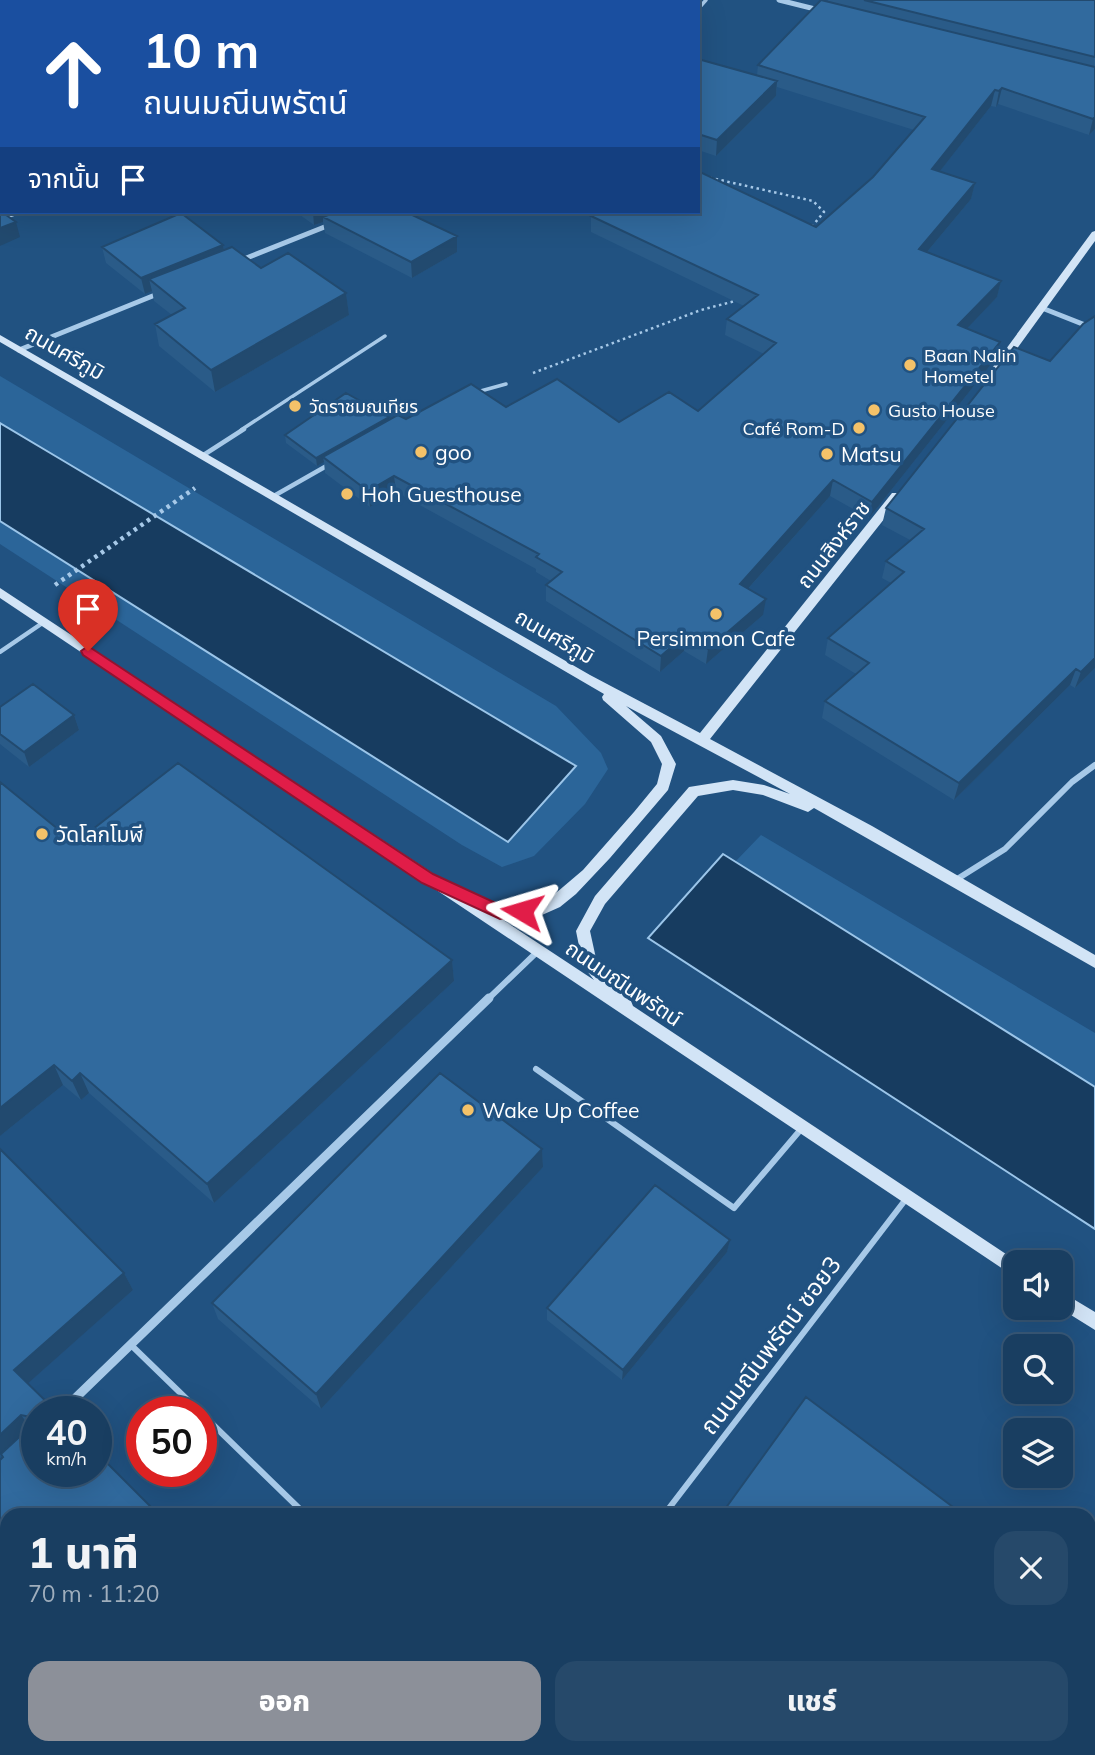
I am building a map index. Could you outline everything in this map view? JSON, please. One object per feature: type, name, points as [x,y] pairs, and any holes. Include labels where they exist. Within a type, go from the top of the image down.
[{"type":"main road","points":[[988,381],[1095,234]]},
{"type":"main road","name":"ถนนศรีภูมิ","points":[[0,338],[586,678],[867,830],[1095,962]]},
{"type":"main road","name":"ถนนสิงห์ราช","points":[[701,741],[908,481]]},
{"type":"main road","name":"ถนนมณีนพรัตน์","points":[[0,592],[1003,1261]]},
{"type":"main road","points":[[428,878],[500,912],[543,909],[567,894],[663,786],[668,764],[656,739],[586,678]]},
{"type":"main road","points":[[641,1021],[590,966],[583,931],[600,900],[694,791],[733,785],[764,790],[867,830]]},
{"type":"main road","points":[[1073,1308],[1095,1322]]},
{"type":"street","points":[[779,0],[832,13]]},
{"type":"street","points":[[233,263],[335,222]]},
{"type":"street","points":[[19,349],[169,289]]},
{"type":"street","points":[[1042,308],[1095,330]]},
{"type":"street","points":[[954,881],[1005,849],[1072,782],[1095,765]]},
{"type":"street","points":[[78,1396],[537,952]]},
{"type":"lane","points":[[202,456],[385,336]]},
{"type":"lane","points":[[469,394],[506,384]]},
{"type":"lane","points":[[272,497],[342,458]]},
{"type":"lane","points":[[0,652],[44,622]]},
{"type":"lane","points":[[536,1069],[734,1208],[802,1128]]},
{"type":"lane","name":"ถนนมณีนพรัตน์ ซอย3","points":[[669,1508],[907,1197]]},
{"type":"lane","points":[[131,1345],[184,1396]]},
{"type":"lane","points":[[217,1429],[299,1508]]},
{"type":"path","points":[[700,175],[813,201],[824,212],[808,231]]},
{"type":"path","points":[[506,384],[701,310],[744,299]]},
{"type":"path","points":[[55,585],[196,488]]},
{"type":"shaded area","points":[[0,376],[556,706],[601,753],[608,769],[585,804],[534,856],[502,867],[462,845],[0,544]]},
{"type":"shaded area","points":[[0,423],[576,766],[508,842],[0,521]]},
{"type":"shaded area","points":[[761,835],[1095,1033],[1095,1087],[735,862]]},
{"type":"shaded area","points":[[723,854],[1095,1087],[1095,1229],[648,938]]},
{"type":"building","points":[[821,0],[1095,67],[1095,117],[1093,119],[1002,88],[995,90],[932,169],[975,183],[919,249],[1001,281],[958,325],[1000,342],[872,502],[833,480],[740,584],[766,599],[708,649],[685,635],[661,656],[546,585],[562,572],[536,557],[539,554],[394,476],[368,491],[323,457],[398,415],[406,419],[471,384],[506,407],[557,379],[619,422],[669,392],[698,411],[776,343],[727,319],[758,295],[591,216],[700,214],[700,172],[816,227],[873,177],[925,117],[758,65]]},
{"type":"building","points":[[864,0],[1095,0],[1095,57]]},
{"type":"building","points":[[700,60],[777,81],[717,140],[700,135]]},
{"type":"building","points":[[0,214],[5,214],[16,222],[0,228]]},
{"type":"building","points":[[179,214],[223,245],[141,278],[102,247]]},
{"type":"building","points":[[331,214],[410,214],[457,236],[411,262],[323,217]]},
{"type":"building","points":[[232,247],[261,268],[288,253],[346,293],[211,370],[155,324],[185,308],[149,279]]},
{"type":"building","points":[[1095,316],[1095,658],[1081,672],[1076,669],[959,783],[825,701],[869,663],[828,638],[904,572],[886,561],[924,529],[886,508],[1014,347],[1050,361],[1083,324]]},
{"type":"building","points":[[346,393],[389,417],[316,458],[285,435]]},
{"type":"building","points":[[33,684],[74,715],[24,752],[0,734],[0,707]]},
{"type":"building","points":[[178,763],[452,960],[207,1184],[80,1073],[72,1081],[54,1065],[0,1108],[0,782],[75,843]]},
{"type":"building","points":[[440,1073],[542,1149],[316,1394],[212,1303]]},
{"type":"building","points":[[0,1149],[124,1273],[14,1370],[41,1396],[21,1396],[21,1415],[0,1435]]},
{"type":"building","points":[[655,1185],[730,1240],[623,1370],[547,1308]]},
{"type":"building","points":[[806,1397],[954,1508],[726,1508]]},
{"type":"building","points":[[21,1435],[21,1487],[112,1487],[112,1468],[126,1482],[126,1487],[131,1487],[152,1508],[0,1508],[0,1460],[3,1457],[1,1454]]},
{"type":"place","name":"Baan Nalin Hometel","points":[[910,365]]},
{"type":"place","name":"วัดราชมณเทียร","points":[[295,406]]},
{"type":"place","name":"Gusto House","points":[[874,410]]},
{"type":"place","name":"Café Rom-D","points":[[859,428]]},
{"type":"place","name":"goo","points":[[421,452]]},
{"type":"place","name":"Matsu","points":[[827,454]]},
{"type":"place","name":"Hoh Guesthouse","points":[[347,494]]},
{"type":"place","name":"Persimmon Cafe","points":[[716,614]]},
{"type":"place","name":"วัดโลกโมฬี","points":[[42,834]]},
{"type":"place","name":"Wake Up Coffee","points":[[468,1110]]},
{"type":"route","points":[[88,651],[428,878],[500,912],[522,911]]}]
